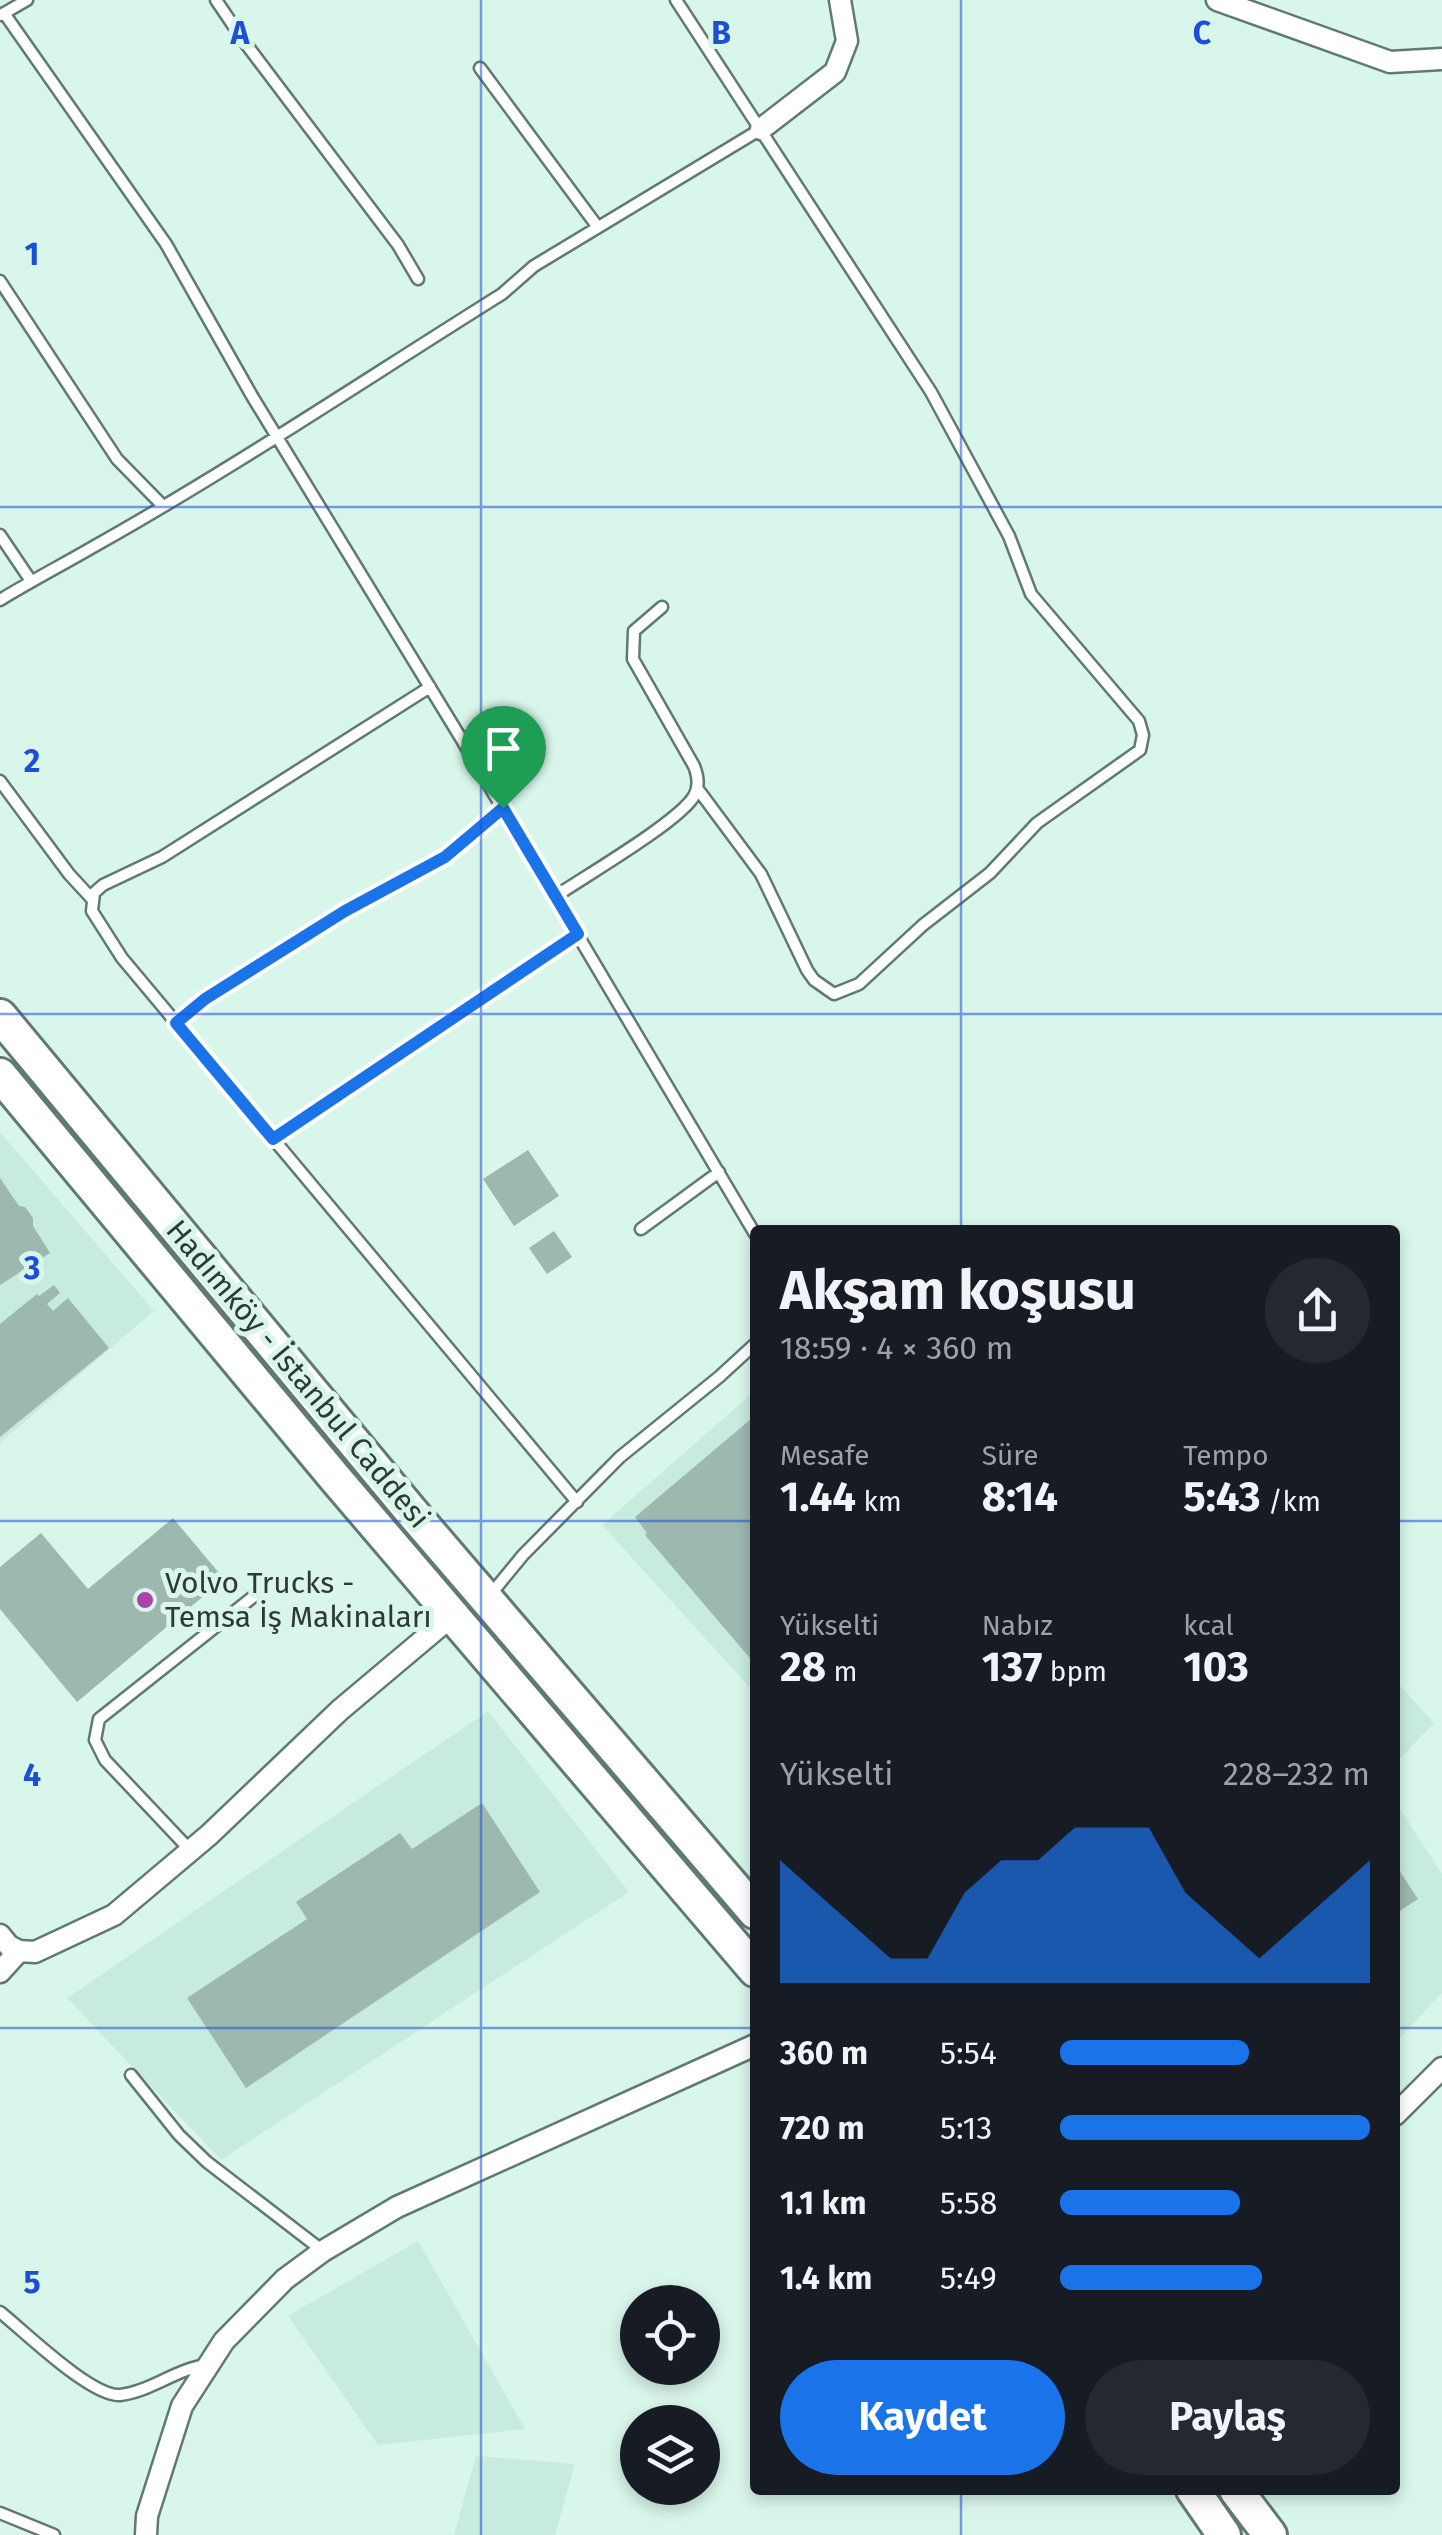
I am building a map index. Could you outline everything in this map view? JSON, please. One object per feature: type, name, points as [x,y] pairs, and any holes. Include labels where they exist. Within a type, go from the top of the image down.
[{"type":"main road","name":"Hadımköy - İstanbul Caddesi","points":[[0,1016],[487,1599],[750,1906]]},
{"type":"main road","name":"Hadımköy - İstanbul Caddesi","points":[[0,1075],[334,1478],[750,1964]]},
{"type":"main road","points":[[1196,2495],[1224,2535]]},
{"type":"main road","points":[[1240,2495],[1270,2535]]},
{"type":"street","points":[[761,129],[836,72],[847,41],[840,0]]},
{"type":"street","points":[[1218,0],[1390,62],[1442,59]]},
{"type":"street","points":[[0,1936],[20,1951],[35,1952],[114,1915],[191,1851],[340,1710],[454,1614]]},
{"type":"street","points":[[0,1972],[20,1951]]},
{"type":"street","points":[[146,2535],[147,2516],[182,2406],[224,2342],[273,2291],[323,2250],[397,2207],[750,2046]]},
{"type":"street","points":[[1400,2109],[1442,2068]]},
{"type":"lane","points":[[26,0],[2,15],[166,244],[276,435],[556,896],[750,1225]]},
{"type":"lane","points":[[216,0],[398,245],[418,279]]},
{"type":"lane","points":[[662,607],[634,632],[633,659],[694,766],[697,788],[761,874],[814,980],[834,994],[846,991],[871,974],[923,925],[990,873],[1037,823],[1140,750],[1143,735],[1139,722],[1031,594],[1010,536],[930,392],[676,0]]},
{"type":"lane","points":[[480,68],[597,226]]},
{"type":"lane","points":[[0,600],[276,435],[502,294],[534,266],[597,226],[761,129]]},
{"type":"lane","points":[[0,281],[117,459],[162,505]]},
{"type":"lane","points":[[0,535],[30,581]]},
{"type":"lane","points":[[92,899],[103,886],[162,857],[430,686]]},
{"type":"lane","points":[[0,781],[58,861],[92,899],[94,918],[122,958],[576,1502]]},
{"type":"lane","points":[[556,896],[650,834],[690,802],[697,788]]},
{"type":"lane","points":[[176,1023],[205,999],[345,911],[445,857],[503,808]]},
{"type":"lane","points":[[273,1139],[578,934]]},
{"type":"lane","points":[[641,1229],[719,1172]]},
{"type":"lane","points":[[487,1599],[523,1555],[620,1457],[750,1349]]},
{"type":"lane","points":[[191,1851],[105,1760],[95,1740],[99,1719],[253,1597]]},
{"type":"lane","points":[[131,2075],[179,2135],[208,2162],[323,2250]]},
{"type":"lane","points":[[0,2312],[83,2382],[104,2392],[120,2395],[209,2365]]},
{"type":"lane","points":[[0,2513],[54,2535]]},
{"type":"shaded area","points":[[0,1132],[154,1311],[0,1443]]},
{"type":"shaded area","points":[[750,1395],[750,1688],[602,1525]]},
{"type":"shaded area","points":[[1400,1686],[1434,1723],[1400,1759]]},
{"type":"shaded area","points":[[488,1711],[629,1892],[221,2160],[67,1998]]},
{"type":"shaded area","points":[[1400,1809],[1442,1874],[1442,1993],[1400,2038]]},
{"type":"shaded area","points":[[418,2241],[525,2429],[378,2445],[288,2316]]},
{"type":"shaded area","points":[[476,2456],[575,2464],[555,2535],[454,2535]]},
{"type":"building","points":[[528,1150],[559,1196],[514,1226],[483,1179]]},
{"type":"building","points":[[0,1178],[19,1206],[25,1207],[33,1218],[33,1226],[50,1253],[0,1285]]},
{"type":"building","points":[[554,1231],[572,1257],[547,1274],[529,1248]]},
{"type":"building","points":[[54,1285],[60,1293],[47,1304],[53,1311],[68,1298],[109,1348],[0,1437],[0,1324]]},
{"type":"building","points":[[750,1420],[750,1658],[645,1535],[635,1517]]},
{"type":"building","points":[[173,1518],[224,1579],[77,1702],[0,1609],[0,1567],[41,1533],[88,1589]]},
{"type":"building","points":[[482,1803],[540,1892],[246,2088],[187,1998],[307,1919],[296,1902],[400,1833],[412,1849]]},
{"type":"building","points":[[1400,1872],[1418,1899],[1400,1911]]},
{"type":"place","name":"Volvo Trucks - Temsa İş Makinaları","points":[[145,1600]]},
{"type":"route","points":[[503,808],[578,934],[273,1139],[176,1023],[205,999],[345,911],[445,857],[503,808]]}]
